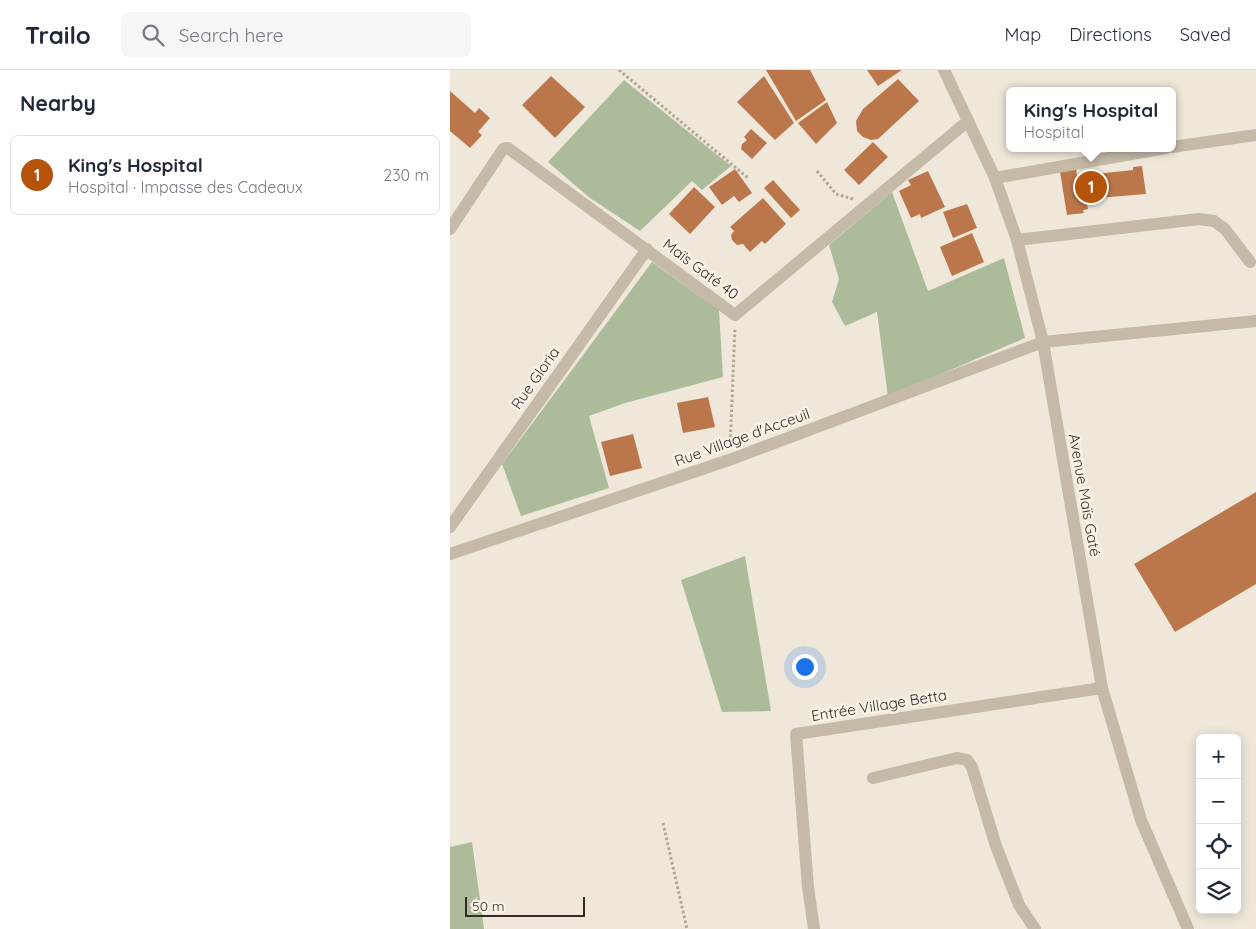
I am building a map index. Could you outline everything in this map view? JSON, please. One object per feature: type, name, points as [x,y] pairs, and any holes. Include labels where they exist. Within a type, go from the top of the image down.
[{"type":"street","name":"Avenue Maïs Gaté","points":[[944,70],[995,178],[1017,240],[1043,342],[1102,688],[1141,820],[1188,929]]},
{"type":"street","name":"Maïs Gaté 40","points":[[450,229],[505,147],[735,315],[968,121]]},
{"type":"street","points":[[1176,146],[1256,134]]},
{"type":"street","points":[[995,178],[1143,152]]},
{"type":"street","points":[[1017,240],[1199,218],[1214,221],[1225,229],[1250,262]]},
{"type":"street","name":"Rue Gloria","points":[[450,527],[647,249]]},
{"type":"street","name":"Rue Village d'Acceuil","points":[[450,554],[729,460],[1043,342],[1256,321]]},
{"type":"street","name":"Entrée Village Betta","points":[[814,929],[808,886],[796,734],[1102,688]]},
{"type":"street","points":[[873,778],[957,758],[967,760],[972,767],[996,846],[1019,905],[1035,929]]},
{"type":"path","points":[[619,70],[748,178]]},
{"type":"path","points":[[818,171],[836,194],[869,204]]},
{"type":"path","points":[[729,460],[735,315]]},
{"type":"path","points":[[663,823],[687,929]]},
{"type":"green space","points":[[624,80],[731,166],[702,190],[692,181],[640,231],[590,198],[548,162]]},
{"type":"green space","points":[[892,192],[928,291],[1004,258],[1025,338],[888,397],[877,312],[845,326],[832,302],[839,279],[829,245]]},
{"type":"green space","points":[[652,262],[719,310],[723,377],[625,403],[589,416],[609,488],[521,516],[502,464]]},
{"type":"green space","points":[[745,556],[771,711],[722,712],[681,580]]},
{"type":"green space","points":[[472,842],[484,929],[450,929],[450,847]]},
{"type":"building","points":[[766,70],[810,70],[826,100],[796,121]]},
{"type":"building","points":[[867,70],[902,70],[878,86]]},
{"type":"building","points":[[551,76],[585,107],[555,138],[522,105]]},
{"type":"building","points":[[764,76],[794,123],[775,140],[737,102]]},
{"type":"building","points":[[898,79],[919,101],[878,139],[871,140],[863,137],[857,131],[856,121],[863,109]]},
{"type":"building","points":[[450,91],[475,113],[479,108],[490,118],[478,132],[482,135],[470,148],[450,131]]},
{"type":"building","points":[[827,102],[837,123],[816,144],[798,123]]},
{"type":"building","points":[[751,129],[767,143],[752,159],[741,149],[742,144],[747,140],[744,137]]},
{"type":"building","points":[[873,142],[888,157],[859,185],[844,170]]},
{"type":"building","points":[[1142,166],[1146,194],[1086,199],[1088,209],[1083,210],[1084,213],[1067,215],[1060,172],[1076,169],[1077,176],[1133,170],[1133,167]]},
{"type":"building","points":[[735,169],[752,193],[739,202],[734,196],[722,205],[709,187]]},
{"type":"building","points":[[928,171],[945,207],[921,218],[920,214],[911,218],[899,191],[911,185],[908,180]]},
{"type":"building","points":[[773,180],[800,210],[791,218],[764,188]]},
{"type":"building","points":[[694,187],[715,207],[690,234],[669,214]]},
{"type":"building","points":[[763,198],[786,224],[765,244],[762,241],[750,252],[743,244],[737,245],[732,240],[731,235],[734,231],[730,227]]},
{"type":"building","points":[[967,204],[977,228],[953,238],[943,212]]},
{"type":"building","points":[[972,233],[984,262],[952,276],[940,247]]},
{"type":"building","points":[[708,397],[715,427],[683,433],[677,403]]},
{"type":"building","points":[[633,434],[642,468],[610,476],[601,442]]},
{"type":"building","points":[[1256,492],[1256,584],[1175,632],[1134,564]]},
{"type":"place","name":"King's Hospital","points":[[1091,187]]}]
